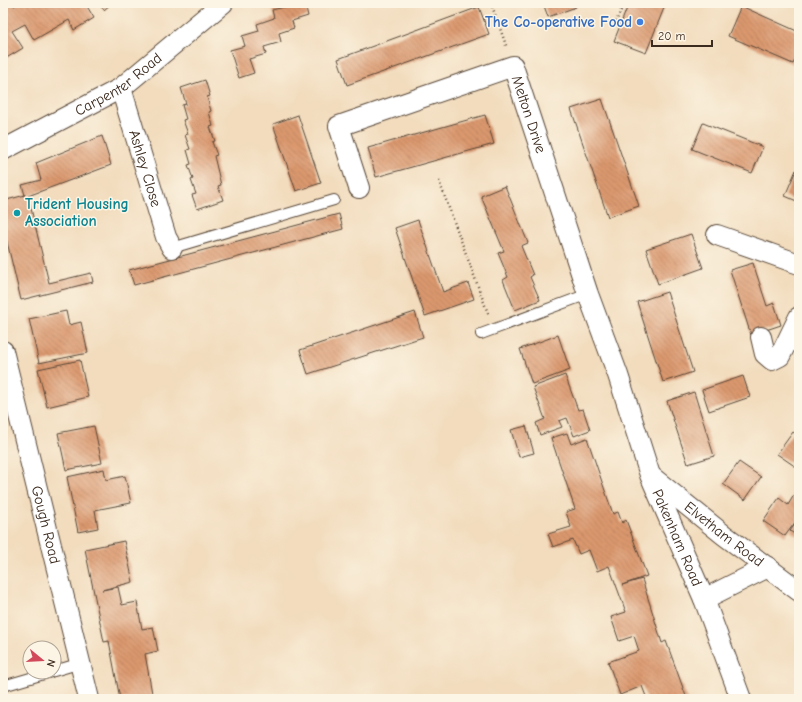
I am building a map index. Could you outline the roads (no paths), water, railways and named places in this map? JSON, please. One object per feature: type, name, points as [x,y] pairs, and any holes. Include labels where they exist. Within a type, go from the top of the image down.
[{"type":"street","name":"Carpenter Road","points":[[3,150],[121,88],[224,3]]},
{"type":"street","name":"Melton Drive","points":[[360,188],[339,126],[512,66],[588,294],[618,375]]},
{"type":"street","name":"Ashley Close","points":[[121,88],[166,237],[172,248]]},
{"type":"street","points":[[717,235],[799,264]]},
{"type":"street","points":[[761,337],[765,354],[772,360],[776,359],[780,356],[799,317]]},
{"type":"street","name":"Gough Road","points":[[3,351],[89,699]]},
{"type":"street","name":"Pakenham Road","points":[[618,375],[650,475],[704,599],[741,699]]},
{"type":"street","name":"Elvetham Road","points":[[650,475],[724,535],[799,591]]},
{"type":"street","points":[[704,599],[768,567]]},
{"type":"lane","points":[[172,248],[334,200]]},
{"type":"lane","points":[[481,334],[588,294]]},
{"type":"lane","points":[[62,669],[81,663]]},
{"type":"lane","points":[[3,686],[24,680]]},
{"type":"place","name":"The Co-operative Food","points":[[640,22]]},
{"type":"place","name":"Trident Housing Association","points":[[17,213]]}]
